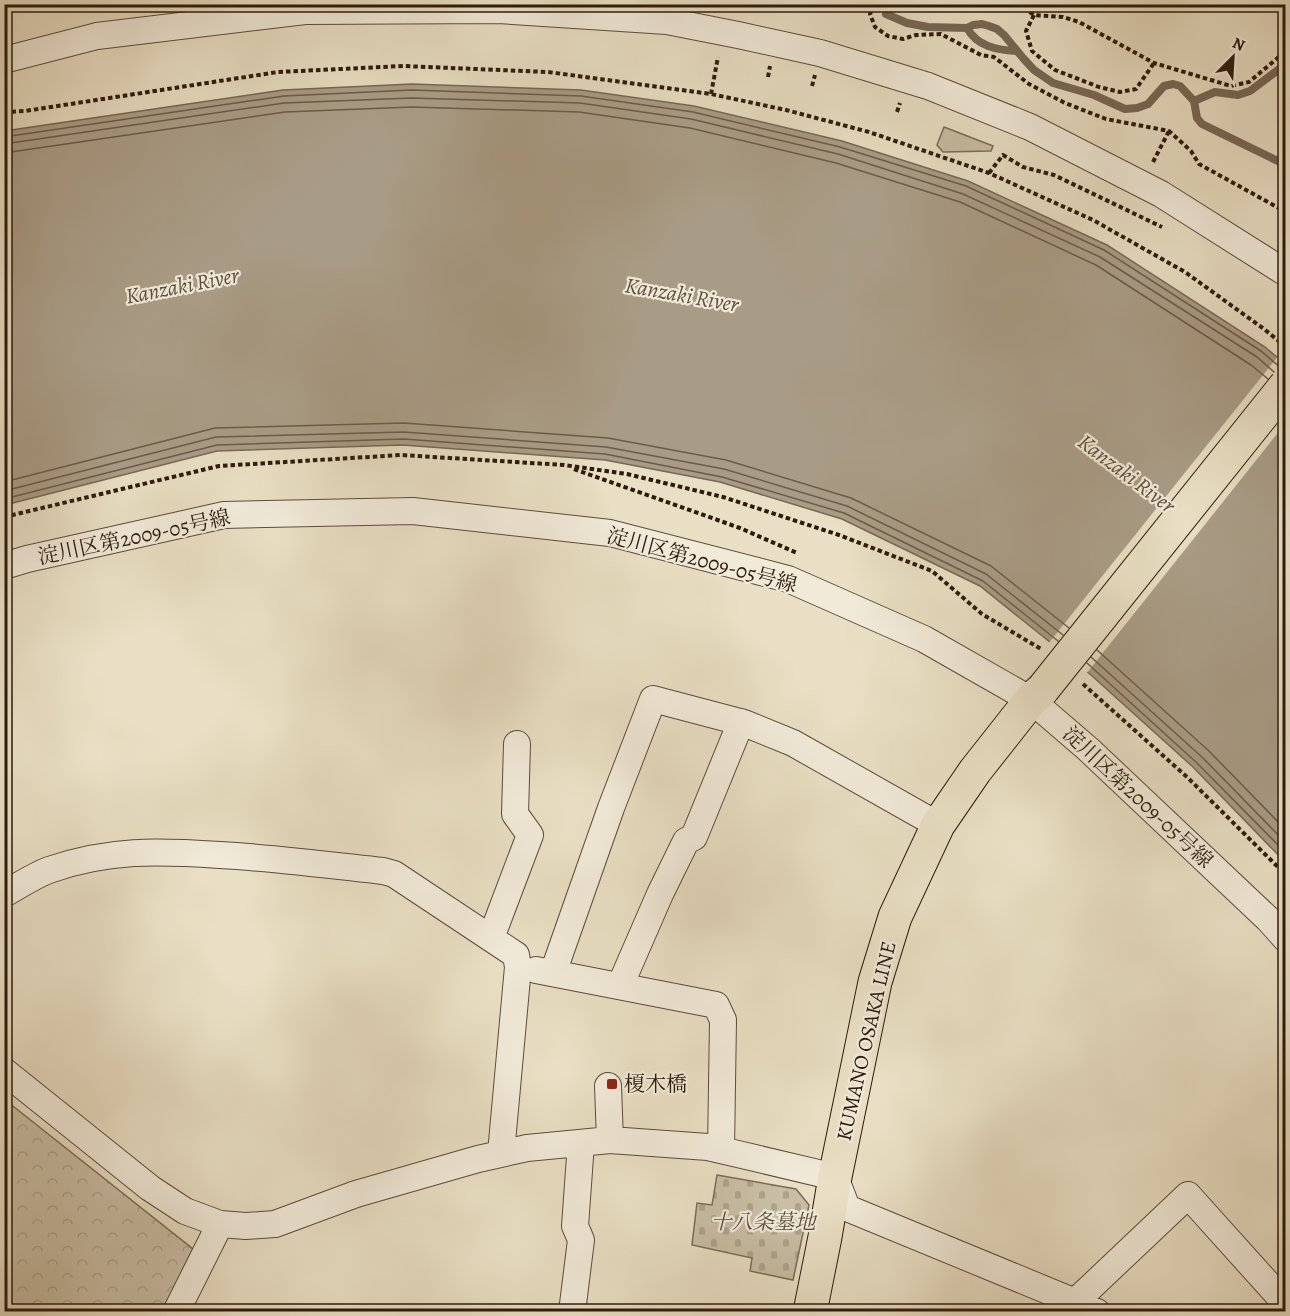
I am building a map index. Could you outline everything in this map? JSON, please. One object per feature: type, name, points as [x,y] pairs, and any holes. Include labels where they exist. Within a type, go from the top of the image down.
[{"type":"main road","name":"KUMANO OSAKA LINE","points":[[810,1311],[875,982],[895,917],[938,825],[975,771],[1286,385]]},
{"type":"street","points":[[4,60],[97,36],[305,11],[498,10],[666,21],[738,34],[820,53],[928,86],[1030,127],[1161,194],[1286,273]]},
{"type":"street","name":"淀川区第2009-05号線","points":[[4,566],[224,515],[413,511],[610,533],[788,579],[924,639],[1037,694],[1114,773],[1268,919],[1286,939]]},
{"type":"street","points":[[553,973],[611,808],[653,699],[741,723],[792,744],[938,825]]},
{"type":"street","points":[[620,986],[686,841],[694,837],[741,723]]},
{"type":"street","points":[[491,938],[530,835],[514,814],[518,744]]},
{"type":"street","points":[[4,894],[47,871],[100,856],[132,852],[274,858],[394,874],[516,955],[518,968],[501,1153]]},
{"type":"street","points":[[518,968],[716,1005],[723,1020],[721,1150]]},
{"type":"street","points":[[4,1071],[150,1188],[185,1211],[220,1224],[246,1226],[275,1224],[356,1194],[432,1171],[527,1148],[610,1140],[708,1147],[835,1177],[846,1208],[1086,1306],[1188,1195],[1286,1304]]},
{"type":"street","points":[[608,1086],[610,1140]]},
{"type":"street","points":[[572,1311],[581,1240],[575,1226],[581,1143]]},
{"type":"street","points":[[176,1311],[220,1224]]},
{"type":"street","points":[[1282,1311],[1286,1308]]},
{"type":"path","points":[[874,4],[870,14],[875,27],[888,36],[903,39],[916,35],[941,34],[981,55],[994,57],[1029,84],[1065,103],[1106,119],[1169,131],[1191,151],[1199,164],[1286,212]]},
{"type":"path","points":[[1017,4],[1034,15],[1063,17],[1079,22],[1154,63],[1232,86],[1249,82],[1286,51]]},
{"type":"path","points":[[1034,15],[1026,31],[1032,51],[1055,70],[1099,87],[1120,92],[1136,89],[1154,63]]},
{"type":"path","points":[[711,94],[717,63]]},
{"type":"path","points":[[4,112],[25,111],[278,72],[403,66],[548,72],[711,94],[786,110],[869,132],[989,173],[1093,220],[1185,272],[1286,347]]},
{"type":"path","points":[[1150,168],[1169,131]]},
{"type":"path","points":[[989,173],[1003,155],[1023,167],[1054,176],[1171,232]]},
{"type":"green space","points":[[944,127],[993,146],[991,151],[943,152],[937,145]]},
{"type":"green space","points":[[4,1099],[193,1249],[195,1256],[166,1311],[5,1311]]},
{"type":"green space","name":"十八条墓地","points":[[717,1175],[796,1189],[809,1205],[793,1280],[750,1271],[752,1258],[692,1245],[697,1203],[712,1205]]},
{"type":"water","name":"Kanzaki River","points":[[412,84],[581,90],[694,106],[842,141],[968,181],[1107,245],[1265,347],[1285,364],[1285,862],[1193,767],[1091,675],[980,586],[842,519],[720,482],[605,460],[403,445],[217,451],[5,505],[5,131],[283,90]]},
{"type":"pier","points":[[1279,355],[1286,360],[1285,424],[1086,674],[1048,644]]},
{"type":"waterway","points":[[886,14],[907,23],[928,27],[967,28],[982,24],[997,29],[1034,70],[1053,83],[1094,95],[1125,109],[1148,104],[1164,86],[1173,84],[1180,86],[1194,101],[1197,118],[1202,124],[1286,165]]},
{"type":"waterway","points":[[967,28],[976,39],[988,46],[1016,51]]},
{"type":"waterway","points":[[1194,101],[1215,92],[1238,95],[1250,91],[1286,64]]},
{"type":"place","name":"榎木橋","points":[[612,1084]]}]
